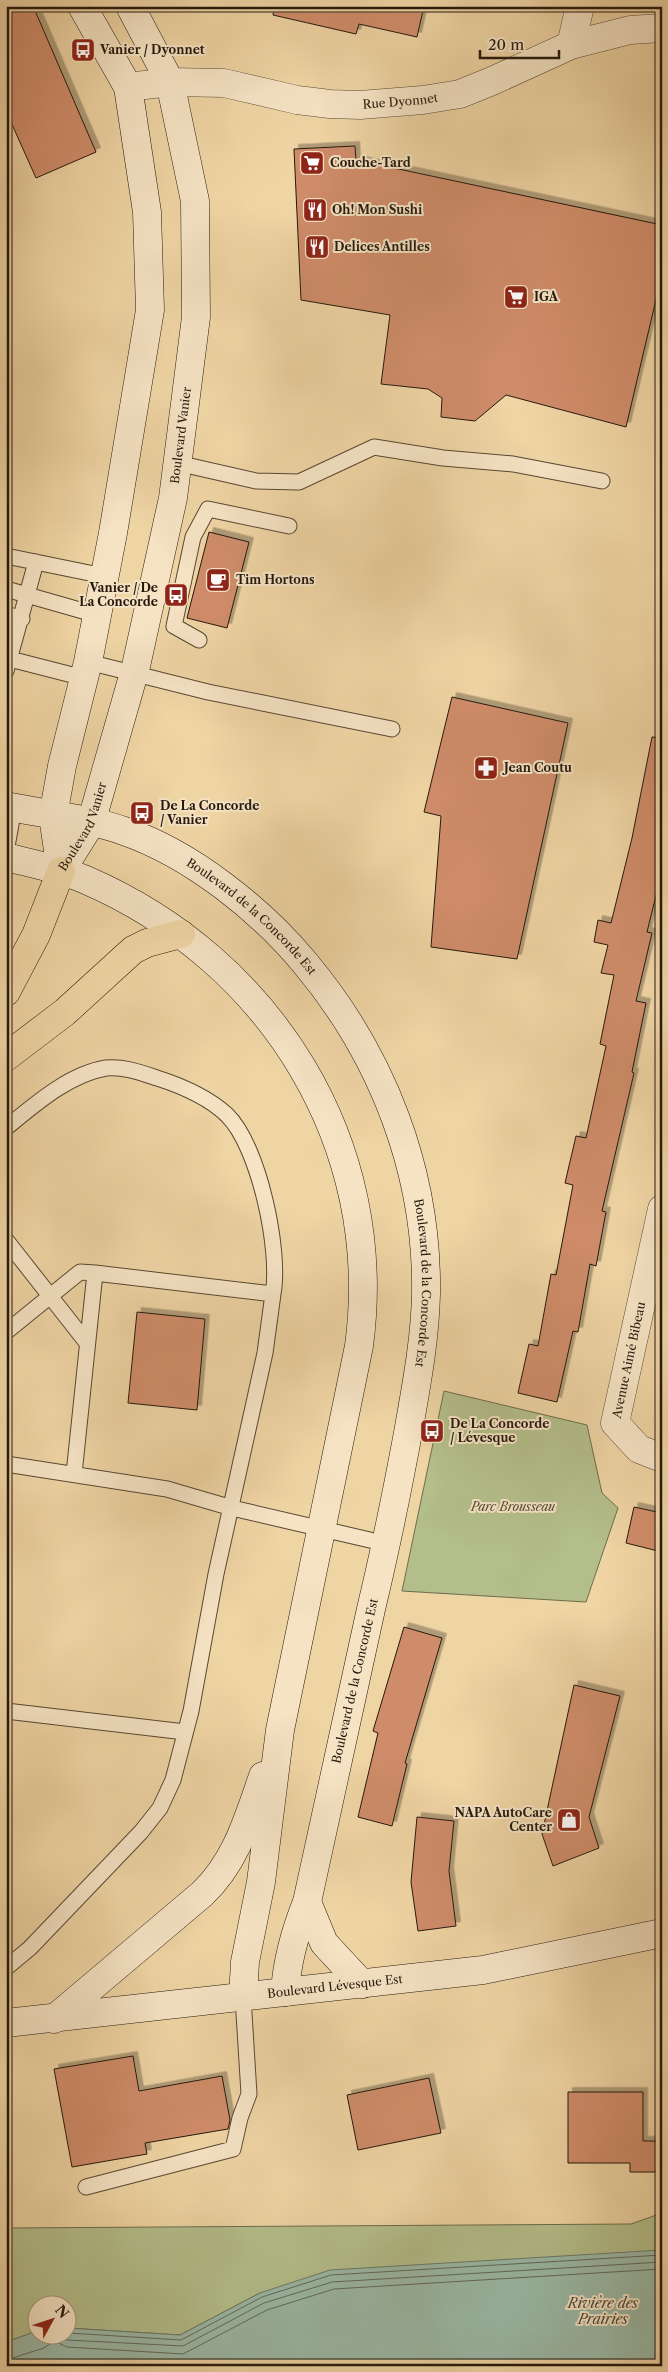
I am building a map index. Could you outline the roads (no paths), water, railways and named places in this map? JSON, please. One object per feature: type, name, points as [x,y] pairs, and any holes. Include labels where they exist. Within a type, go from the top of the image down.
[{"type":"highway","points":[[6,992],[30,949],[61,871]]},
{"type":"highway","points":[[6,1057],[65,1012],[133,950],[146,943],[181,934]]},
{"type":"street","name":"Boulevard Vanier","points":[[61,871],[53,816],[62,766],[86,670],[117,514],[150,310],[147,212],[128,87],[82,6]]},
{"type":"street","name":"Boulevard Vanier","points":[[61,871],[91,824],[134,674],[172,498],[196,317],[195,201],[170,82],[130,6]]},
{"type":"street","points":[[571,45],[580,6]]},
{"type":"street","name":"Rue Dyonnet","points":[[128,87],[170,82],[224,83],[297,100],[330,104],[360,105],[423,100],[468,91],[571,45],[630,30],[662,28]]},
{"type":"street","name":"Boulevard de la Concorde Est","points":[[10,807],[126,831],[172,854],[228,890],[274,929],[312,972],[346,1019],[375,1070],[391,1105],[407,1150],[420,1207],[426,1292],[418,1376],[387,1544],[307,1902],[293,1938],[287,1967],[285,1992]]},
{"type":"street","points":[[6,857],[61,871],[102,888],[181,934],[232,978],[281,1033],[320,1098],[348,1170],[362,1243],[362,1320],[322,1531],[280,1730],[261,1882],[245,1962],[243,1997]]},
{"type":"street","name":"Avenue Aimé Bibeau","points":[[662,1209],[615,1423],[639,1449],[662,1458]]},
{"type":"street","points":[[54,2019],[222,1875],[237,1848],[280,1730]]},
{"type":"street","points":[[307,1902],[324,1943],[362,1984]]},
{"type":"street","name":"Boulevard Lévesque Est","points":[[6,2023],[491,1969],[662,1932]]},
{"type":"lane","points":[[177,463],[256,481],[299,482],[374,448],[444,458],[513,464],[602,481]]},
{"type":"lane","points":[[199,640],[174,626],[193,537],[208,509],[289,526]]},
{"type":"lane","points":[[6,556],[104,576]]},
{"type":"lane","points":[[36,562],[22,619],[8,662],[134,674],[208,692],[392,730]]},
{"type":"lane","points":[[6,589],[97,615]]},
{"type":"lane","points":[[6,614],[22,619]]},
{"type":"lane","points":[[6,852],[10,807]]},
{"type":"lane","points":[[6,1128],[79,1077],[108,1068],[140,1073],[178,1085],[214,1104],[226,1114],[239,1131],[255,1168],[265,1206],[274,1256],[273,1294],[265,1353],[216,1574],[185,1732],[173,1780],[153,1818],[30,1948],[6,1968]]},
{"type":"lane","points":[[6,1240],[87,1343]]},
{"type":"lane","points":[[6,1332],[80,1272],[273,1294]]},
{"type":"lane","points":[[74,1474],[95,1273]]},
{"type":"lane","points":[[6,1464],[167,1488],[232,1508],[322,1531],[387,1544]]},
{"type":"lane","points":[[6,1711],[185,1732]]},
{"type":"lane","points":[[86,2187],[233,2149],[240,2118],[249,2094],[243,1997]]},
{"type":"water","name":"Rivière des Prairies","points":[[662,2250],[662,2366],[6,2366],[6,2342],[28,2334],[28,2344],[78,2344],[78,2329],[180,2335],[260,2293],[330,2270]]},
{"type":"place","name":"Vanier / Dyonnet","points":[[83,50]]},
{"type":"place","name":"Couche-Tard","points":[[312,163]]},
{"type":"place","name":"Oh! Mon Sushi","points":[[315,210]]},
{"type":"place","name":"Delices Antilles","points":[[317,247]]},
{"type":"place","name":"IGA","points":[[516,297]]},
{"type":"place","name":"Tim Hortons","points":[[218,580]]},
{"type":"place","name":"Vanier / De La Concorde","points":[[176,595]]},
{"type":"place","name":"Jean Coutu","points":[[486,768]]},
{"type":"place","name":"De La Concorde / Vanier","points":[[142,813]]},
{"type":"place","name":"De La Concorde / Lévesque","points":[[432,1431]]},
{"type":"place","name":"NAPA AutoCare Center","points":[[569,1820]]},
{"type":"park label","name":"Parc Brousseau","points":[[513,1507]]}]
